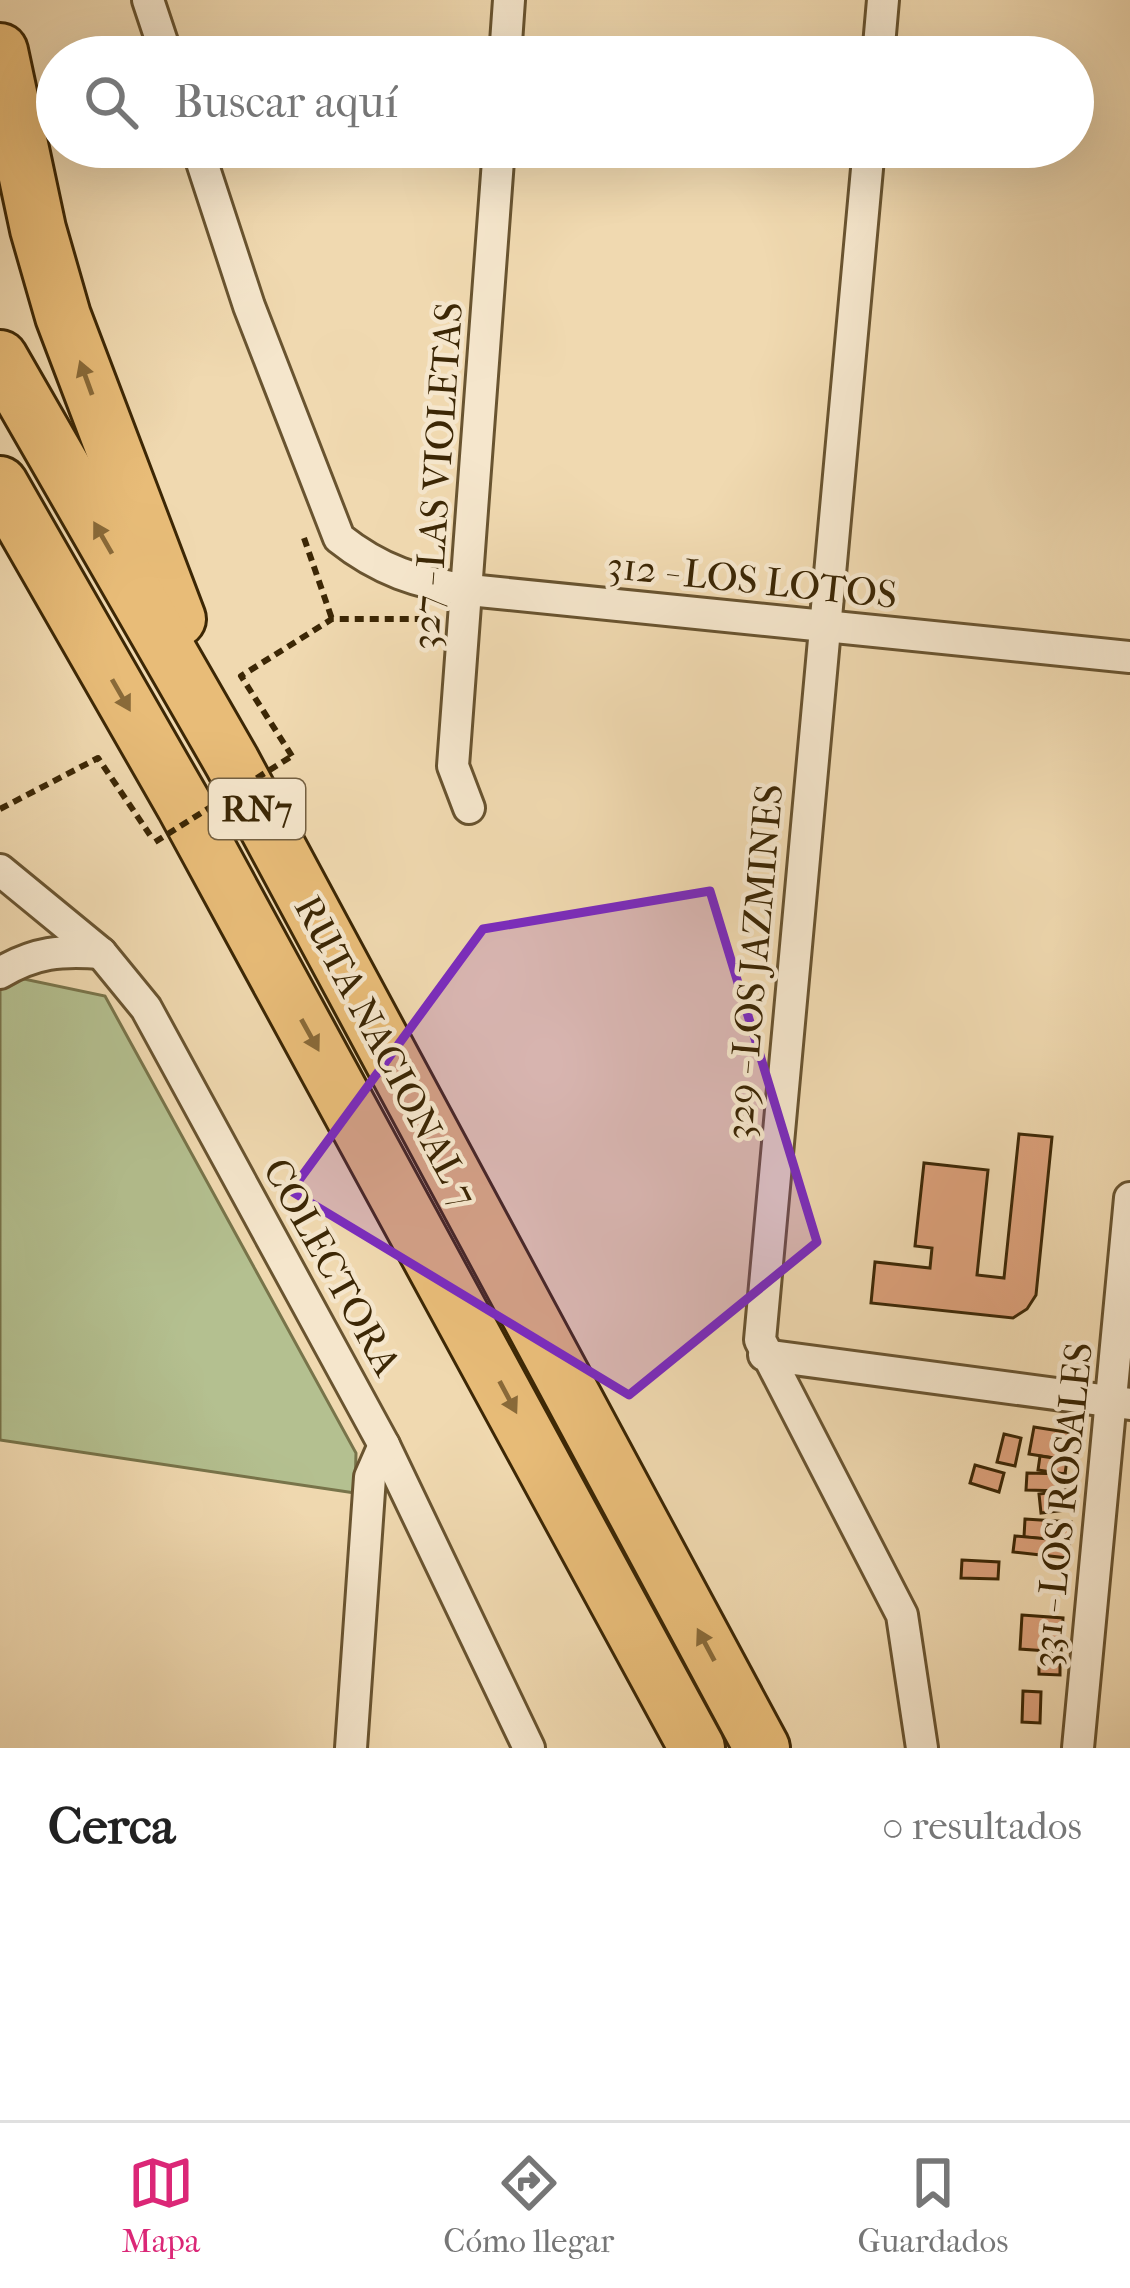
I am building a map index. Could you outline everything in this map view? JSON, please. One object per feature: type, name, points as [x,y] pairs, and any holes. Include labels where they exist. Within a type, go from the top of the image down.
[{"type":"highway","points":[[0,51],[38,229],[63,316],[232,762]]},
{"type":"highway","name":"RUTA NACIONAL 7","points":[[0,358],[232,762],[762,1748]]},
{"type":"highway","name":"RUTA NACIONAL 7","points":[[0,484],[240,907],[697,1748]]},
{"type":"street","points":[[148,0],[160,36]]},
{"type":"street","points":[[507,36],[509,0]]},
{"type":"street","points":[[880,36],[883,0]]},
{"type":"street","name":"312 - LOS LOTOS","points":[[203,168],[249,306],[339,538],[370,563],[468,604],[823,627],[1130,657]]},
{"type":"street","name":"327 - LAS VIOLETAS","points":[[469,808],[453,766],[498,168]]},
{"type":"street","name":"329 - LOS JAZMINES","points":[[867,168],[760,1340],[764,1355],[861,1526],[902,1615],[922,1748]]},
{"type":"street","name":"COLECTORA","points":[[0,870],[101,953],[146,1008],[384,1445],[529,1748]]},
{"type":"street","points":[[0,973],[28,956],[60,950],[101,953]]},
{"type":"street","name":"331 - LOS ROSALES","points":[[1078,1748],[1121,1403],[1130,1198]]},
{"type":"street","points":[[764,1355],[1121,1403]]},
{"type":"street","points":[[351,1748],[370,1477],[384,1445]]},
{"type":"path","points":[[0,809],[98,758],[155,842],[292,756],[241,676],[332,620],[468,604]]},
{"type":"highlighted area","points":[[710,891],[817,1242],[629,1395],[291,1191],[483,929]]},
{"type":"green space","points":[[0,974],[105,996],[356,1453],[355,1493],[0,1440]]},
{"type":"building","points":[[1019,1134],[1052,1137],[1036,1295],[1027,1309],[1013,1318],[871,1303],[875,1262],[930,1268],[932,1248],[915,1246],[924,1163],[988,1170],[977,1275],[1004,1278]]},
{"type":"building","points":[[1034,1427],[1072,1433],[1067,1460],[1029,1454]]},
{"type":"building","points":[[1004,1434],[1021,1438],[1015,1466],[997,1462]]},
{"type":"building","points":[[1040,1456],[1067,1460],[1065,1474],[1038,1470]]},
{"type":"building","points":[[975,1465],[1004,1473],[999,1492],[970,1483]]},
{"type":"building","points":[[1027,1473],[1065,1474],[1065,1491],[1026,1490]]},
{"type":"building","points":[[1065,1491],[1067,1510],[1041,1513],[1039,1494]]},
{"type":"building","points":[[1025,1519],[1071,1522],[1070,1541],[1024,1537]]},
{"type":"building","points":[[1015,1536],[1070,1541],[1068,1558],[1013,1552]]},
{"type":"building","points":[[962,1560],[999,1562],[998,1579],[961,1578]]},
{"type":"building","points":[[1022,1615],[1063,1618],[1061,1652],[1020,1649]]},
{"type":"building","points":[[1039,1663],[1060,1663],[1060,1675],[1039,1674]]},
{"type":"building","points":[[1023,1691],[1041,1692],[1040,1723],[1022,1722]]}]
